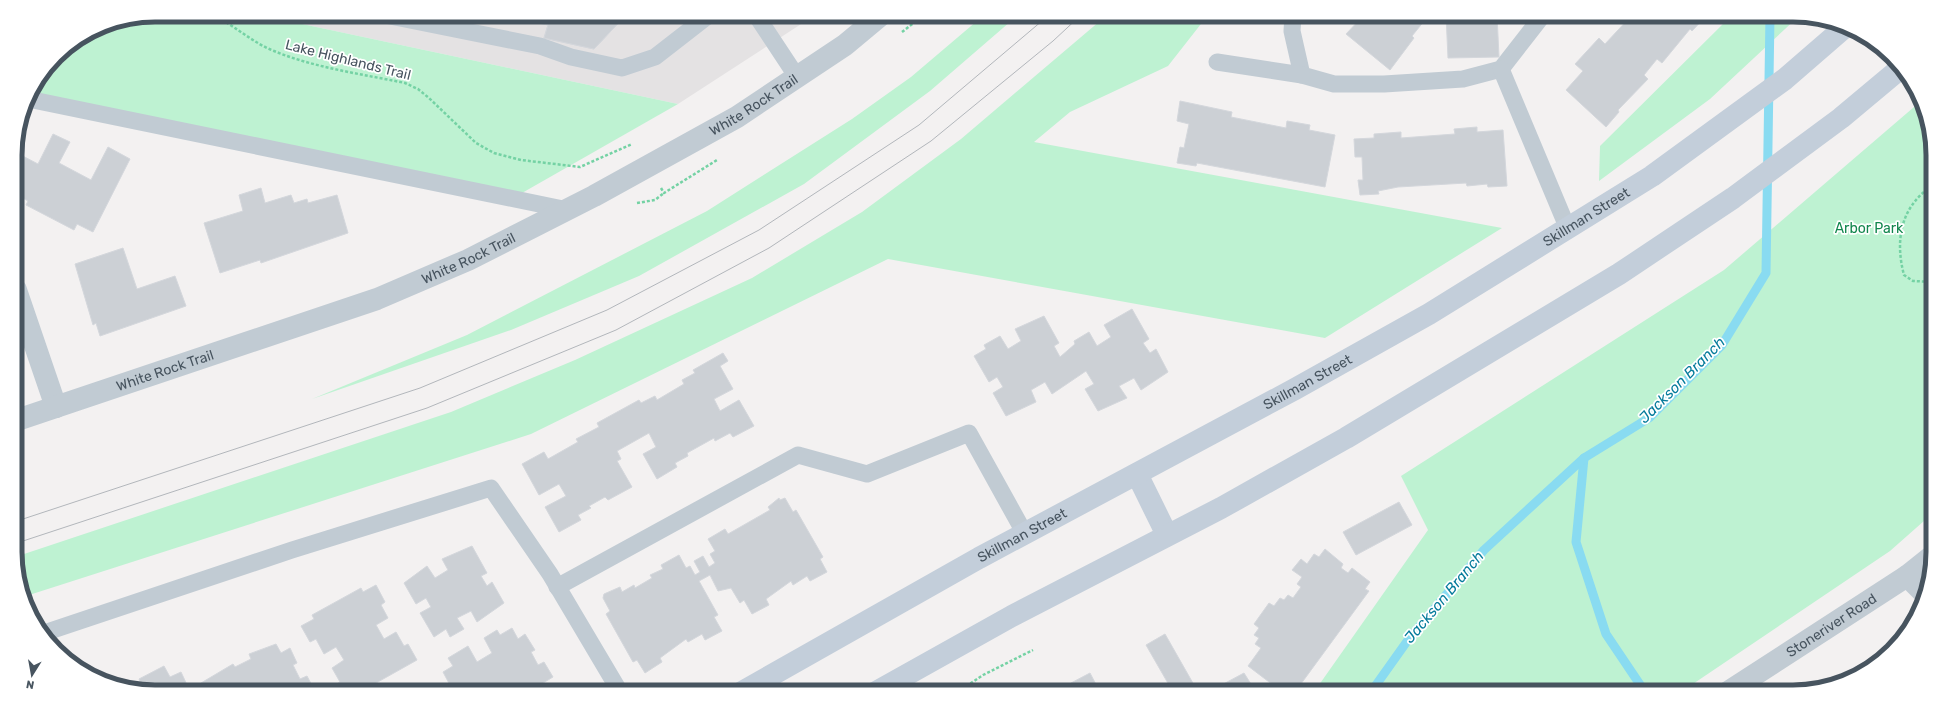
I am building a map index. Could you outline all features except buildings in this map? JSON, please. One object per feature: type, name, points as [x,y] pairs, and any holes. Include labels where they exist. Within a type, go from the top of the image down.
[{"type":"main road","name":"Skillman Street","points":[[755,685],[1025,534],[1295,390],[1428,314],[1625,193],[1779,84],[1840,31]]},
{"type":"main road","points":[[889,685],[1012,616],[1228,504],[1346,438],[1619,274],[1733,198],[1841,118],[1897,71]]},
{"type":"main road","points":[[1137,474],[1167,535]]},
{"type":"street","name":"White Rock Trail","points":[[22,418],[377,299],[468,260],[568,210],[737,117],[845,44],[873,22]]},
{"type":"street","points":[[22,308],[56,407]]},
{"type":"street","name":"Stoneriver Road","points":[[1739,685],[1907,576],[1925,561]]},
{"type":"street","points":[[1907,576],[1920,589]]},
{"type":"lane","points":[[420,22],[540,46],[571,58],[622,68],[655,57],[701,22]]},
{"type":"lane","points":[[761,22],[797,77]]},
{"type":"lane","points":[[1293,22],[1292,31],[1302,75]]},
{"type":"lane","points":[[1217,62],[1302,75],[1334,84],[1384,84],[1463,79],[1501,70],[1538,22]]},
{"type":"lane","points":[[1501,70],[1568,229]]},
{"type":"lane","points":[[34,100],[568,210]]},
{"type":"lane","points":[[557,587],[798,455],[867,474],[969,434],[1025,534]]},
{"type":"lane","points":[[48,632],[292,550],[491,488],[557,587],[616,685]]},
{"type":"path","name":"Lake Highlands Trail","points":[[228,22],[271,50],[296,60],[405,83],[418,89],[476,143],[494,153],[521,160],[580,167],[629,144],[636,143],[664,193],[723,156]]},
{"type":"path","points":[[899,35],[915,22]]},
{"type":"path","points":[[1926,190],[1922,192],[1904,218],[1899,241],[1904,276],[1913,281],[1926,282]]},
{"type":"path","points":[[968,685],[983,675],[1034,650]]},
{"type":"shaded area","points":[[293,22],[804,22],[678,104]]},
{"type":"green space","points":[[155,22],[293,22],[678,104],[522,193],[37,95],[49,74],[74,49],[104,32],[120,27],[137,23]]},
{"type":"green space","points":[[976,22],[1010,22],[930,91],[804,184],[639,276],[511,330],[312,399],[467,335],[707,211],[852,119],[911,77]]},
{"type":"green space","points":[[1099,22],[1203,22],[1168,66],[1070,112],[1034,142],[1502,228],[1325,338],[888,259],[531,434],[29,595],[23,570],[22,555],[451,412],[575,360],[752,278],[862,212],[961,139]]},
{"type":"green space","points":[[1725,22],[1793,22],[1710,99],[1599,181],[1600,146]]},
{"type":"green space","name":"Arbor Park","points":[[1916,105],[1925,137],[1926,155],[1926,519],[1890,551],[1691,685],[1319,685],[1428,530],[1401,476],[1724,270]]},
{"type":"waterway","name":"Jackson Branch","points":[[1376,685],[1408,640],[1484,550],[1584,458],[1649,418],[1722,345],[1766,273],[1770,22]]},
{"type":"waterway","points":[[1584,458],[1576,542],[1606,634],[1640,685]]},
{"type":"tram line","points":[[22,519],[420,388],[607,310],[759,230],[919,125],[1041,22]]},
{"type":"tram line","points":[[22,541],[427,408],[616,330],[769,248],[931,141],[1053,41],[1073,22]]}]
